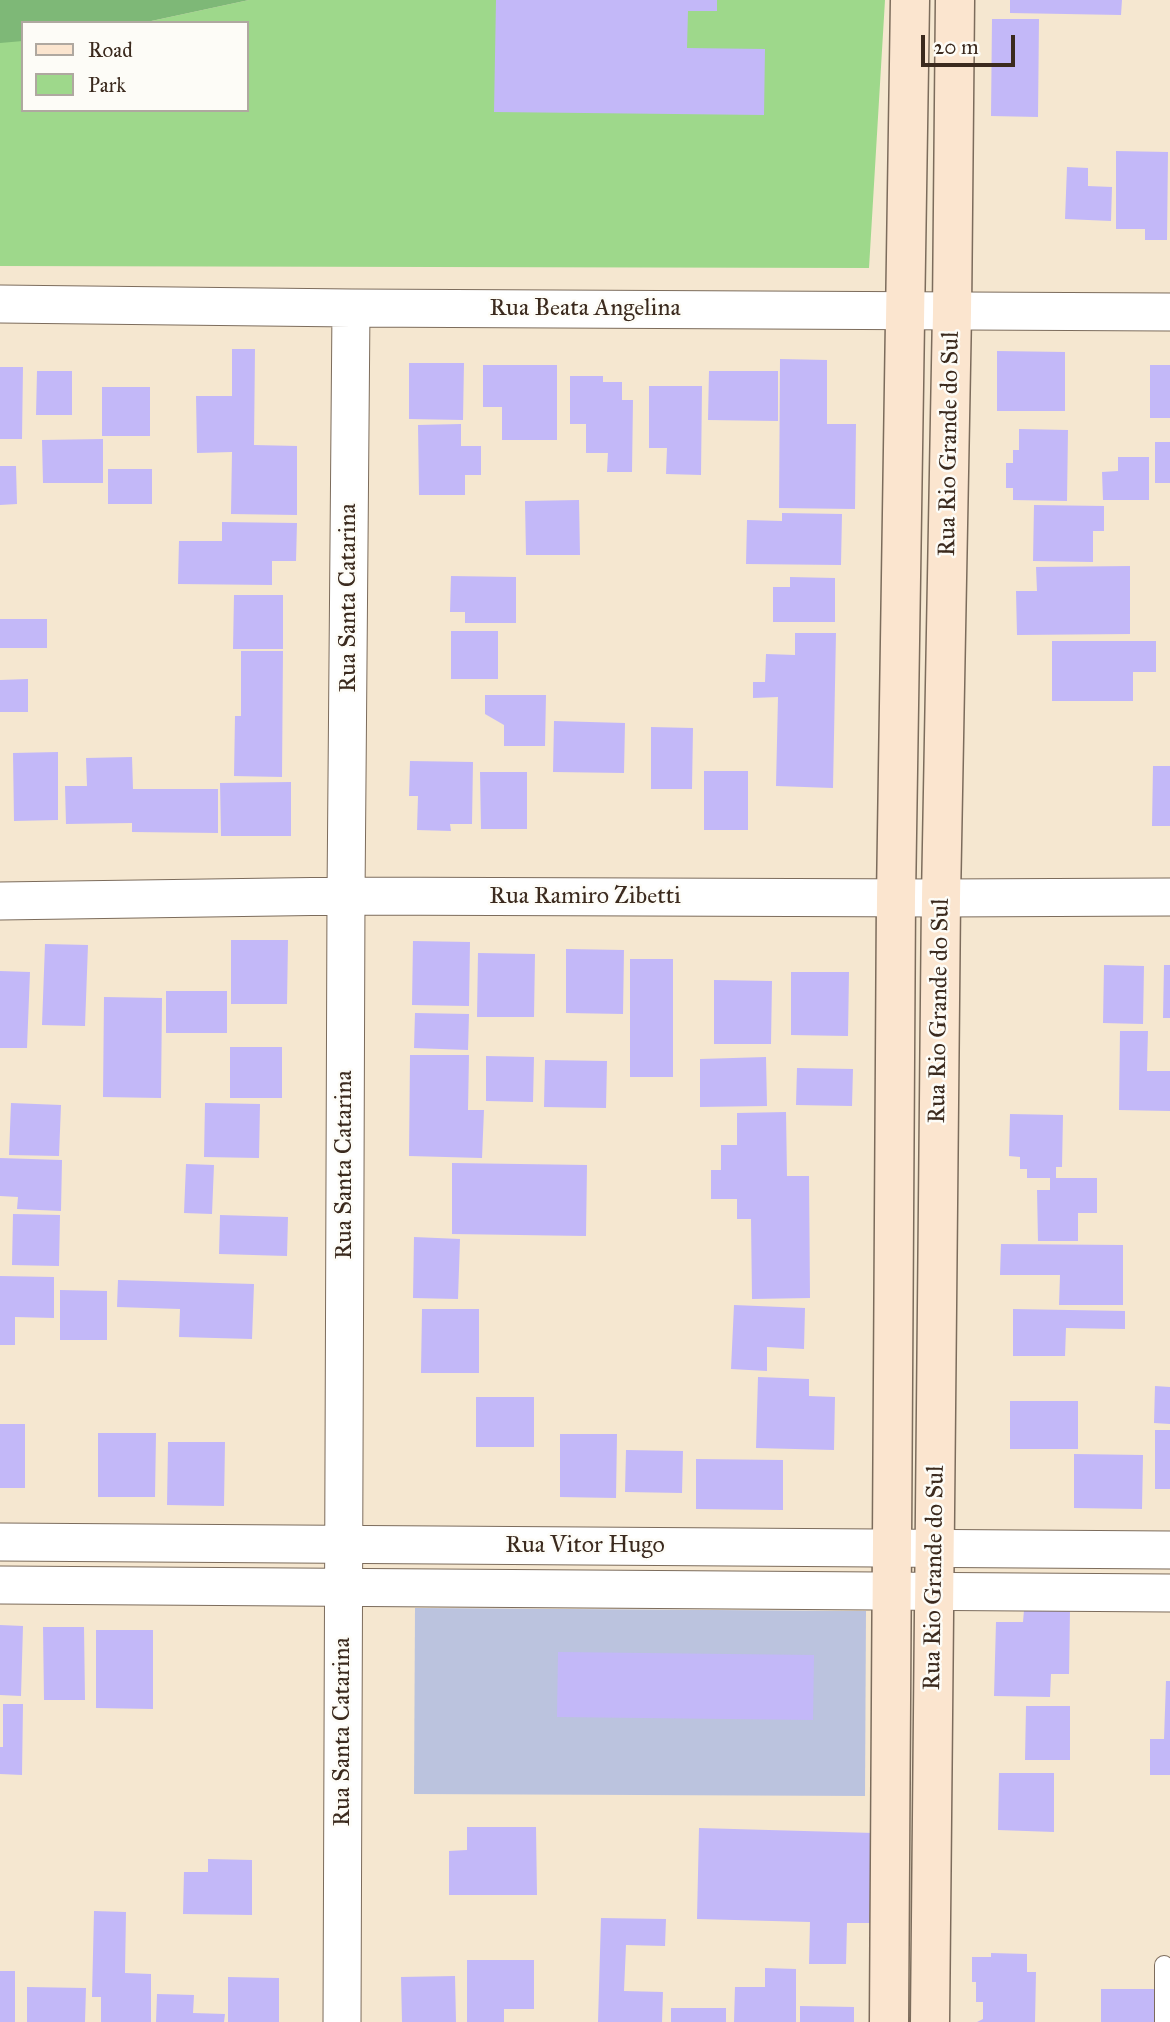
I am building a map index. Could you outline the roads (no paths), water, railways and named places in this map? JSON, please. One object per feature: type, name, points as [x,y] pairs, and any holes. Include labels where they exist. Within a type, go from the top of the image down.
[{"type":"street","name":"Rua Rio Grande do Sul","points":[[889,2022],[896,898],[910,0]]},
{"type":"street","name":"Rua Rio Grande do Sul","points":[[930,2022],[941,898],[955,0]]},
{"type":"street","name":"Rua Beata Angelina","points":[[0,304],[1170,312]]},
{"type":"street","name":"Rua Santa Catarina","points":[[341,2022],[351,308]]},
{"type":"street","name":"Rua Ramiro Zibetti","points":[[0,901],[346,896],[1170,897]]},
{"type":"street","name":"Rua Vitor Hugo","points":[[0,1542],[1170,1549]]},
{"type":"street","name":"Rua Vitor Hugo","points":[[0,1585],[1170,1593]]},
{"type":"lane","points":[[1164,1965],[1164,2022]]}]
